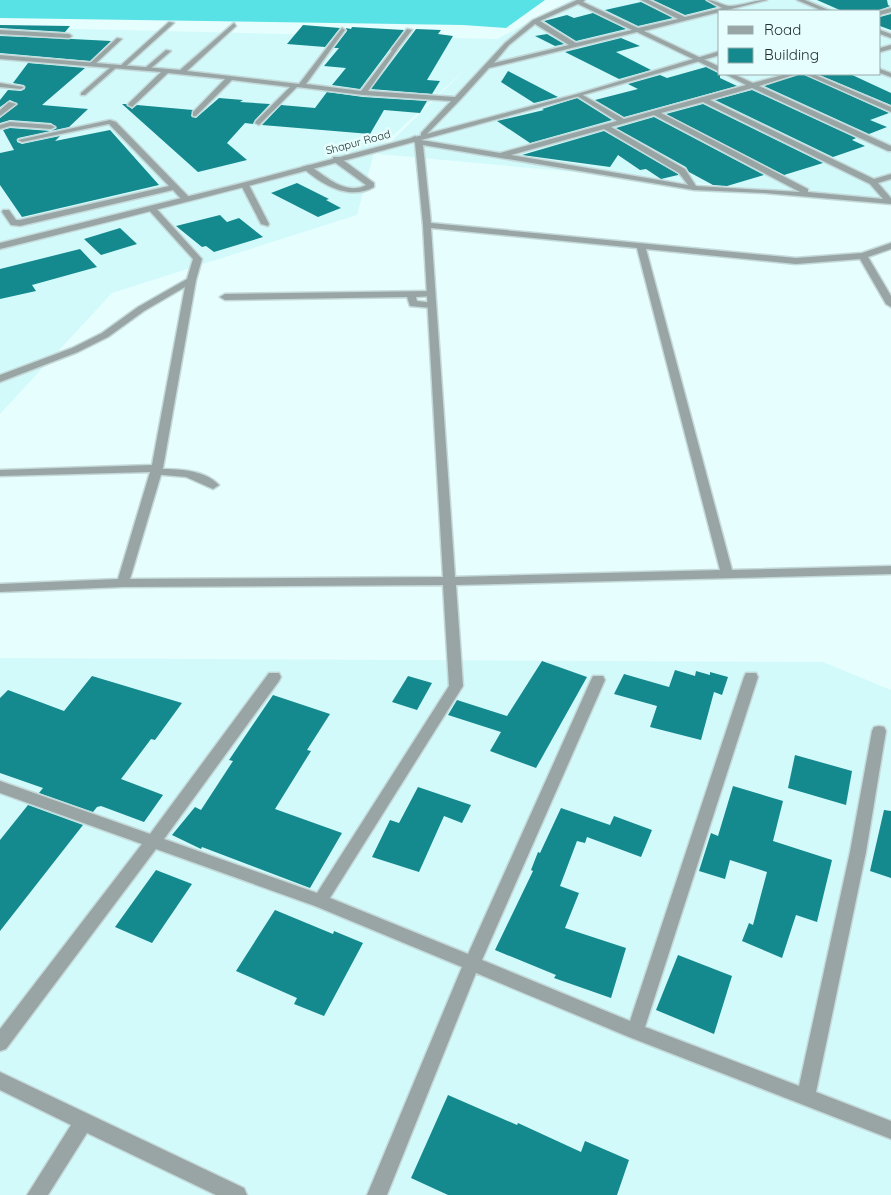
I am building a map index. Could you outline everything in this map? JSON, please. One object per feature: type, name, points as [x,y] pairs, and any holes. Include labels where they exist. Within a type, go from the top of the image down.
[{"type":"street","points":[[644,0],[684,19]]},
{"type":"street","points":[[710,0],[729,8]]},
{"type":"street","points":[[721,10],[764,0]]},
{"type":"street","points":[[800,0],[825,10]]},
{"type":"street","points":[[419,138],[458,99],[506,44],[535,21],[580,1],[636,31],[718,69]]},
{"type":"street","points":[[484,67],[718,11]]},
{"type":"street","points":[[535,21],[576,46]]},
{"type":"street","points":[[122,67],[171,23]]},
{"type":"street","points":[[182,72],[234,25]]},
{"type":"street","points":[[259,123],[297,86],[342,30]]},
{"type":"street","points":[[363,93],[409,30]]},
{"type":"street","points":[[0,32],[69,36]]},
{"type":"street","points":[[91,65],[119,39]]},
{"type":"street","points":[[147,69],[168,51]]},
{"type":"street","name":"Shapur Road","points":[[0,246],[245,185],[306,167],[579,95],[718,54]]},
{"type":"street","points":[[0,57],[182,72],[363,93],[458,99]]},
{"type":"street","points":[[83,94],[114,67]]},
{"type":"street","points":[[132,105],[166,71]]},
{"type":"street","points":[[730,75],[891,149]]},
{"type":"street","points":[[503,156],[790,75]]},
{"type":"street","points":[[810,75],[891,110]]},
{"type":"street","points":[[196,114],[231,77]]},
{"type":"street","points":[[0,85],[22,87]]},
{"type":"street","points":[[579,95],[622,121]]},
{"type":"street","points":[[703,99],[874,182],[890,201]]},
{"type":"street","points":[[0,114],[12,104]]},
{"type":"street","points":[[654,113],[813,195]]},
{"type":"street","points":[[22,140],[110,122],[186,199]]},
{"type":"street","points":[[0,127],[10,124],[51,128]]},
{"type":"street","points":[[604,126],[682,171],[694,188]]},
{"type":"street","points":[[419,138],[503,156],[694,188],[890,201]]},
{"type":"street","points":[[320,901],[456,686],[427,225],[419,138]]},
{"type":"street","points":[[306,167],[342,190],[356,191],[371,185],[336,159]]},
{"type":"street","points":[[874,182],[891,176]]},
{"type":"street","points":[[245,185],[264,224]]},
{"type":"street","points":[[6,212],[14,223],[20,223],[174,187]]},
{"type":"street","points":[[123,583],[157,470],[191,280],[198,259],[151,208]]},
{"type":"street","points":[[427,225],[796,261],[863,256],[891,246]]},
{"type":"street","points":[[641,246],[728,574]]},
{"type":"street","points":[[863,256],[891,304]]},
{"type":"street","points":[[0,379],[75,350],[105,335],[141,310],[191,280]]},
{"type":"street","points":[[225,297],[410,294],[413,304],[432,300]]},
{"type":"street","points":[[0,473],[157,470],[197,475],[213,486]]},
{"type":"street","points":[[0,588],[123,583],[449,581],[891,570]]},
{"type":"street","points":[[0,1043],[154,840],[274,677]]},
{"type":"street","points":[[635,1031],[751,677]]},
{"type":"street","points":[[377,1195],[472,963],[598,680]]},
{"type":"street","points":[[806,1097],[858,852],[879,731]]},
{"type":"street","points":[[0,787],[154,840],[320,901],[635,1031],[891,1130]]},
{"type":"street","points":[[0,1081],[237,1195]]},
{"type":"street","points":[[37,1195],[84,1121]]},
{"type":"shaded area","points":[[0,0],[545,0],[506,28],[463,25],[0,18]]},
{"type":"shaded area","points":[[571,0],[891,0],[891,201],[378,154],[470,65],[374,153],[357,215],[112,293],[0,414],[0,27],[497,39]]},
{"type":"shaded area","points":[[0,658],[823,662],[891,690],[891,1195],[0,1195]]},
{"type":"building","points":[[653,0],[705,0],[717,7],[685,15]]},
{"type":"building","points":[[817,0],[887,0],[890,6],[880,10],[840,10]]},
{"type":"building","points":[[641,2],[673,18],[638,26],[605,10]]},
{"type":"building","points":[[593,13],[626,29],[576,41],[544,21],[567,15],[574,18]]},
{"type":"building","points":[[891,14],[891,30],[881,26],[881,17]]},
{"type":"building","points":[[0,25],[70,26],[65,32],[0,28]]},
{"type":"building","points":[[303,25],[340,28],[325,47],[287,44]]},
{"type":"building","points":[[352,27],[404,30],[360,89],[332,85],[346,68],[324,66],[339,48],[334,48],[347,31],[346,28],[351,29]]},
{"type":"building","points":[[416,29],[441,30],[438,34],[453,36],[427,80],[440,81],[432,94],[371,89]]},
{"type":"building","points":[[547,34],[564,44],[555,46],[535,36]]},
{"type":"building","points":[[0,36],[111,41],[90,61],[0,53]]},
{"type":"building","points":[[621,38],[640,46],[616,52],[651,70],[619,79],[565,52]]},
{"type":"building","points":[[28,63],[85,68],[42,105],[88,109],[69,127],[51,131],[57,128],[51,123],[10,120],[0,123],[0,118],[18,104],[10,100],[0,107],[0,100],[8,90],[21,91],[25,89],[24,85],[13,83]]},
{"type":"building","points":[[706,67],[718,73],[720,78],[737,86],[624,117],[595,100],[638,89],[628,84],[660,75],[667,78]]},
{"type":"building","points":[[508,71],[558,97],[534,103],[501,82]]},
{"type":"building","points":[[796,75],[805,75],[889,113],[870,120],[887,127],[869,134],[764,86]]},
{"type":"building","points":[[819,75],[852,75],[891,93],[891,105]]},
{"type":"building","points":[[752,90],[856,138],[852,140],[865,146],[833,157],[715,100]]},
{"type":"building","points":[[327,92],[363,97],[427,101],[420,113],[384,110],[370,134],[262,125],[281,105],[315,108]]},
{"type":"building","points":[[219,98],[243,100],[240,102],[270,104],[253,124],[245,123],[227,143],[247,160],[198,172],[122,104],[126,104],[132,109],[137,105],[193,110],[191,116],[196,118]]},
{"type":"building","points":[[577,98],[612,120],[530,143],[497,121],[544,110],[542,109]]},
{"type":"building","points":[[703,104],[823,163],[784,175],[666,114]]},
{"type":"building","points":[[654,117],[764,175],[727,186],[713,185],[689,172],[686,167],[616,128]]},
{"type":"building","points":[[10,128],[51,131],[18,138],[17,142],[22,144],[60,136],[55,141],[110,130],[159,185],[22,217],[0,185],[0,153],[14,150],[3,130]]},
{"type":"building","points":[[604,131],[678,175],[661,179],[646,169],[640,170],[618,155],[610,167],[522,155]]},
{"type":"building","points":[[297,183],[329,199],[326,200],[341,208],[318,217],[271,193]]},
{"type":"building","points":[[220,215],[227,222],[239,218],[263,237],[214,252],[206,246],[202,247],[176,226]]},
{"type":"building","points":[[120,228],[137,244],[101,255],[84,239]]},
{"type":"building","points":[[80,249],[97,267],[32,285],[36,291],[0,299],[0,269]]},
{"type":"building","points":[[542,661],[587,677],[536,768],[490,751],[501,732],[448,715],[457,700],[507,716]]},
{"type":"building","points":[[675,670],[695,676],[696,671],[710,675],[710,672],[728,677],[722,695],[714,692],[701,740],[650,727],[657,706],[614,694],[624,674],[669,687]]},
{"type":"building","points":[[92,676],[182,703],[155,740],[151,739],[121,779],[163,795],[144,822],[101,806],[97,807],[93,812],[39,793],[43,788],[0,773],[0,698],[8,690],[64,711]]},
{"type":"building","points":[[408,676],[432,683],[417,710],[392,702]]},
{"type":"building","points":[[273,695],[330,714],[307,750],[311,751],[275,809],[342,833],[310,888],[202,847],[201,849],[172,835],[195,807],[201,810],[233,761],[229,760]]},
{"type":"building","points":[[795,755],[852,771],[846,805],[788,788]]},
{"type":"building","points":[[733,786],[783,801],[773,841],[832,860],[817,922],[796,915],[782,958],[742,941],[749,923],[753,925],[767,872],[730,860],[725,879],[699,871],[711,833],[718,836]]},
{"type":"building","points":[[418,787],[471,805],[462,823],[444,816],[419,872],[372,857],[390,820],[399,823]]},
{"type":"building","points":[[28,805],[83,825],[0,931],[0,840]]},
{"type":"building","points":[[561,808],[610,825],[614,816],[652,830],[641,857],[587,837],[585,843],[577,841],[560,886],[579,893],[565,928],[626,948],[611,998],[554,978],[556,975],[495,950],[533,871],[531,870],[538,852],[540,853]]},
{"type":"building","points":[[884,810],[891,811],[891,878],[870,871]]},
{"type":"building","points":[[156,870],[192,884],[152,943],[115,927]]},
{"type":"building","points":[[275,910],[333,934],[334,931],[363,943],[324,1016],[294,1004],[297,998],[236,971]]},
{"type":"building","points":[[678,955],[732,976],[714,1034],[656,1010]]},
{"type":"building","points":[[448,1095],[517,1125],[518,1123],[581,1152],[585,1141],[629,1160],[617,1195],[448,1195],[411,1178]]}]
